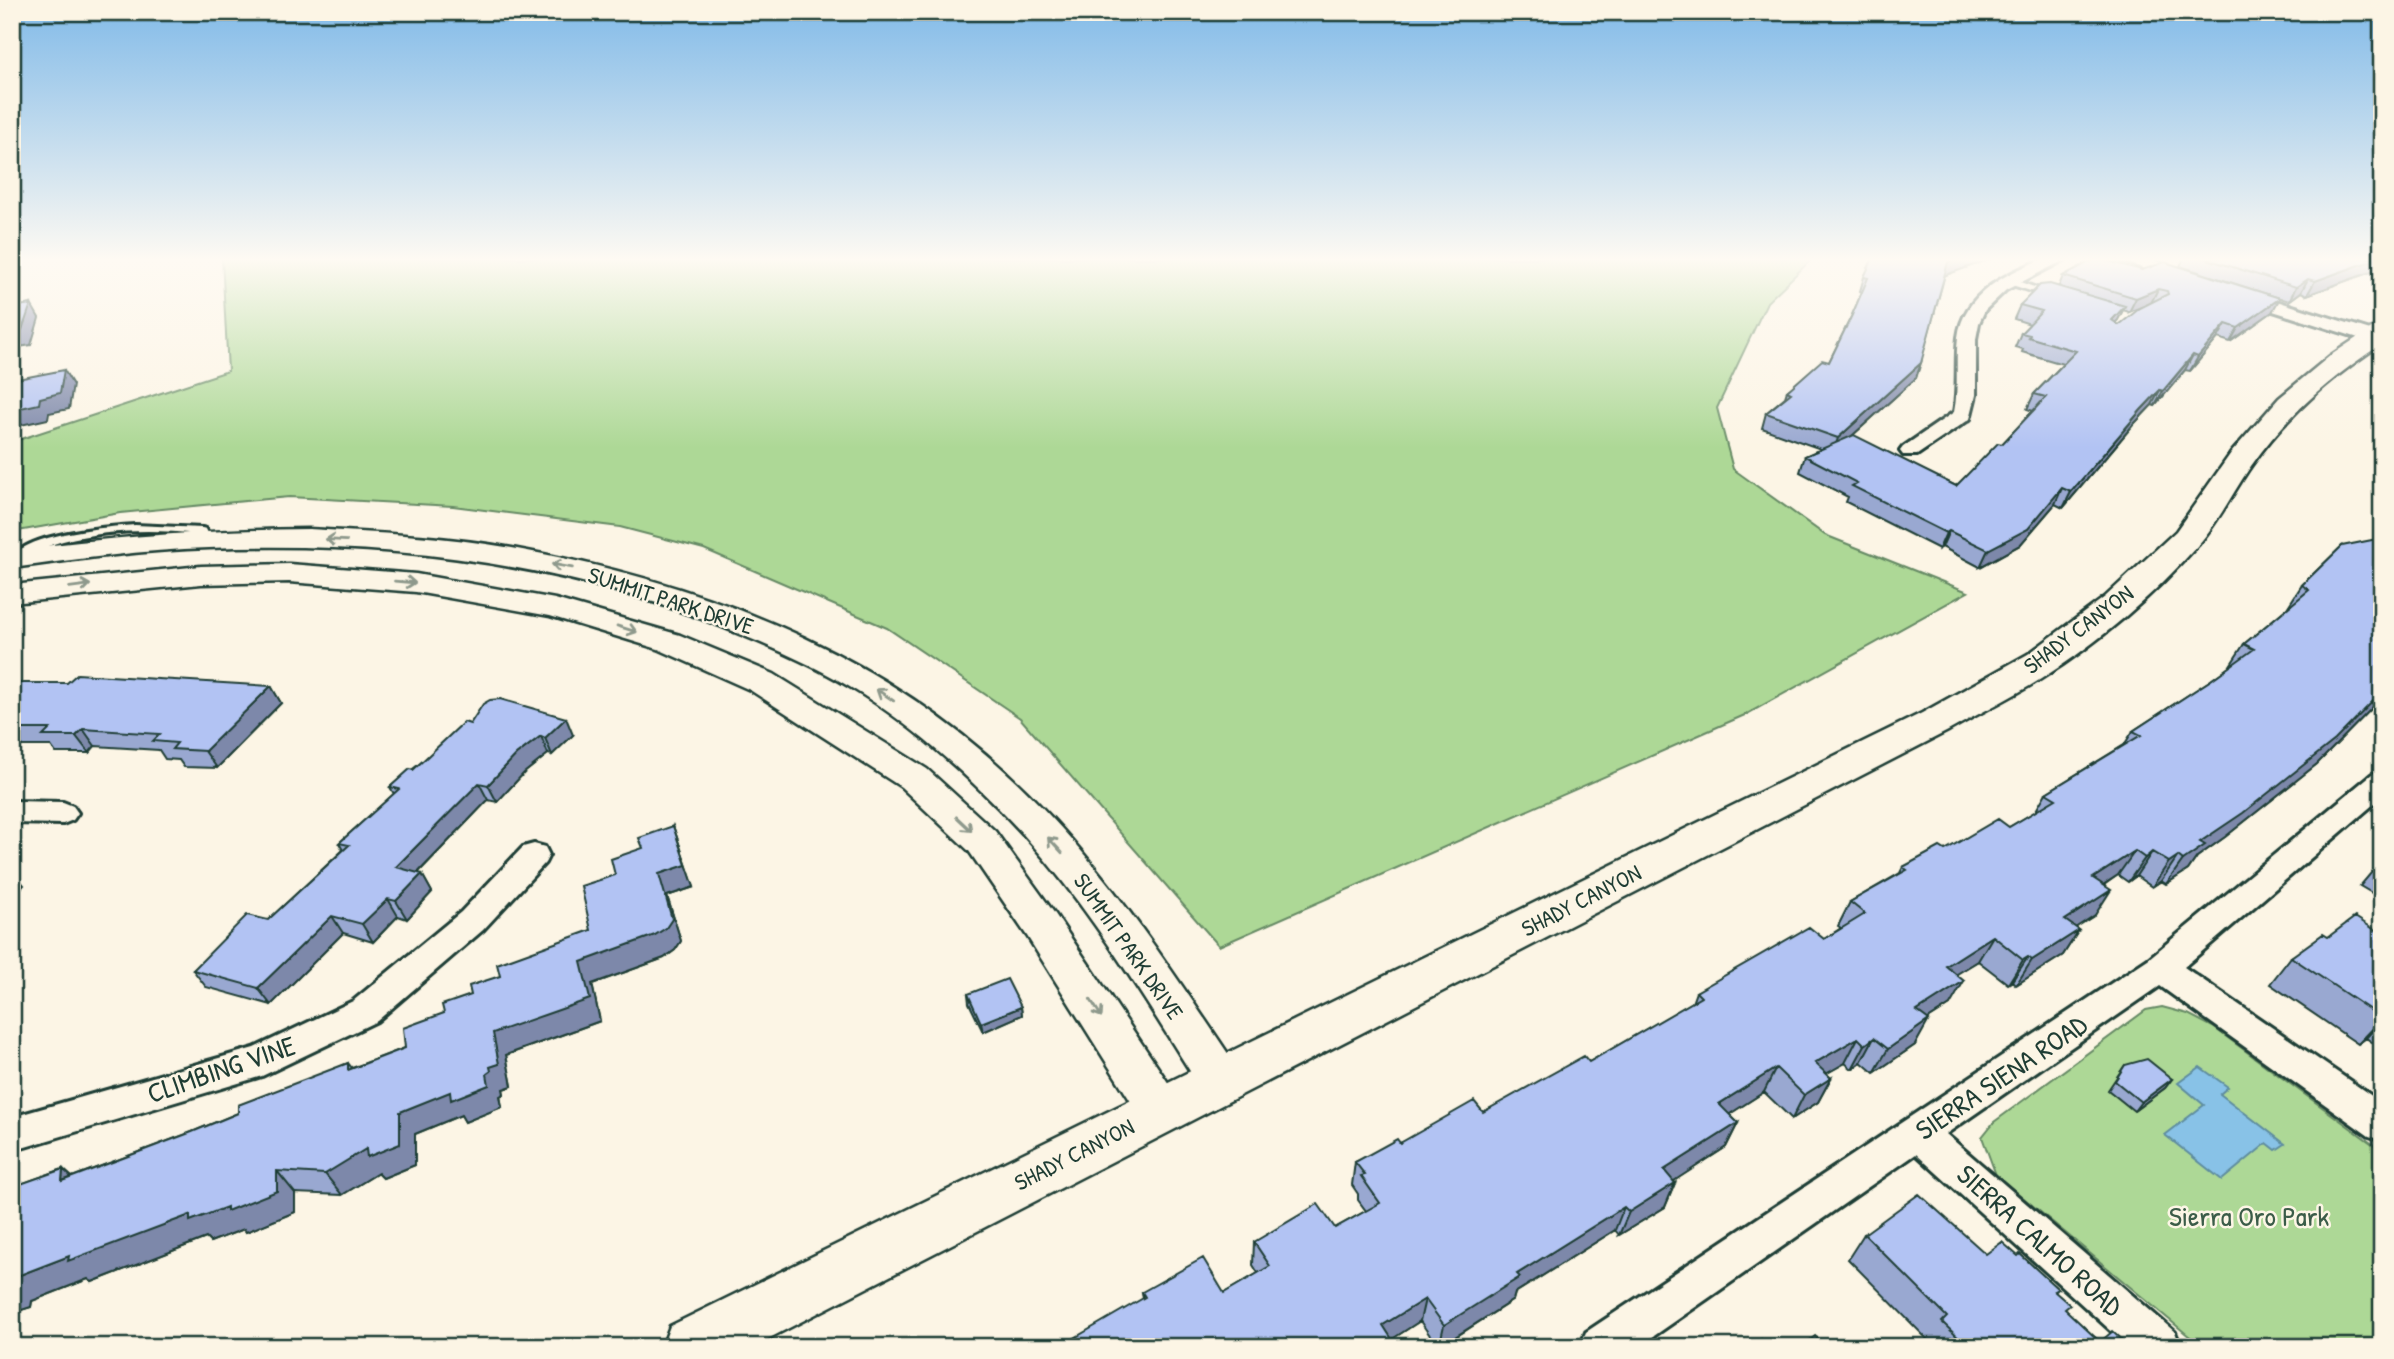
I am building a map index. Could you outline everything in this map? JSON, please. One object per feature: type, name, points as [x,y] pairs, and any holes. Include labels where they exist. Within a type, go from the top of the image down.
[{"type":"main road","name":"SHADY CANYON","points":[[691,1347],[1935,722],[2040,662],[2124,597],[2189,536],[2240,461],[2285,404],[2342,357],[2378,335]]},
{"type":"street","points":[[1910,451],[1963,415],[1970,376],[1967,338],[1970,321]]},
{"type":"street","points":[[2332,321],[2378,335]]},
{"type":"street","points":[[167,578],[206,539]]},
{"type":"street","name":"SUMMIT PARK DRIVE","points":[[16,562],[206,539],[370,542],[445,548],[572,568],[684,598],[748,622],[816,655],[886,694],[955,748],[1006,793],[1074,866],[1121,928],[1221,1081]]},
{"type":"street","name":"SUMMIT PARK DRIVE","points":[[12,594],[167,578],[289,573],[429,586],[555,608],[670,642],[762,682],[914,778],[982,841],[1041,925],[1161,1110]]},
{"type":"street","name":"SIERRA SIENA ROAD","points":[[1601,1347],[2161,968],[2380,787]]},
{"type":"street","points":[[12,812],[63,813]]},
{"type":"street","name":"CLIMBING VINE","points":[[12,1134],[262,1061],[365,1011],[472,921],[534,855]]},
{"type":"street","points":[[2161,968],[2382,1124]]},
{"type":"street","name":"SIERRA CALMO ROAD","points":[[1918,1133],[2161,1347]]},
{"type":"green space","points":[[225,321],[1758,321],[1717,408],[1733,469],[1825,535],[1968,592],[1747,714],[1219,946],[1020,718],[887,628],[704,549],[620,527],[453,506],[289,497],[120,513],[12,532],[12,442],[228,371]]},
{"type":"green space","name":"Sierra Oro Park","points":[[2162,1007],[2188,1014],[2213,1027],[2382,1151],[2382,1347],[2202,1347],[1996,1175],[1982,1137],[1994,1122],[2146,1010]]},
{"type":"water","points":[[2200,1067],[2228,1087],[2220,1094],[2285,1144],[2276,1150],[2267,1143],[2222,1180],[2165,1135],[2204,1105],[2178,1083]]},
{"type":"building","points":[[12,321],[25,321],[22,330],[12,332]]},
{"type":"building","points":[[1849,321],[1932,321],[1921,363],[1838,438],[1766,413],[1791,393],[1787,391],[1822,360],[1829,362]]},
{"type":"building","points":[[2032,321],[2114,321],[2119,325],[2123,321],[2247,321],[2238,328],[2226,324],[2198,357],[2193,355],[2163,391],[2160,390],[2141,410],[2071,492],[2062,488],[2028,529],[1988,550],[1949,531],[1946,533],[1852,486],[1857,483],[1805,456],[1854,435],[1956,486],[1998,443],[2002,444],[2046,397],[2034,394],[2076,351],[2021,333]]},
{"type":"building","points":[[64,370],[60,393],[40,398],[39,404],[12,410],[12,380]]},
{"type":"building","points":[[2382,538],[2382,692],[2335,740],[2243,813],[2200,842],[2205,845],[2183,860],[2178,856],[2169,862],[2152,852],[2145,858],[2135,851],[2093,878],[2111,890],[2065,920],[2079,930],[2032,960],[2028,957],[2023,960],[1993,936],[1946,966],[1964,981],[1917,1011],[1929,1020],[1888,1049],[1874,1038],[1865,1045],[1858,1038],[1815,1063],[1831,1078],[1804,1095],[1776,1068],[1719,1104],[1738,1123],[1664,1170],[1675,1183],[1629,1212],[1624,1207],[1517,1274],[1520,1277],[1444,1325],[1425,1299],[1383,1325],[1397,1347],[1059,1347],[1145,1297],[1142,1292],[1203,1258],[1224,1293],[1270,1266],[1254,1242],[1318,1204],[1335,1228],[1380,1203],[1361,1176],[1365,1175],[1355,1162],[1397,1139],[1400,1143],[1474,1101],[1483,1112],[1584,1056],[1589,1062],[1701,997],[1696,992],[1809,927],[1824,939],[1865,914],[1850,902],[1907,870],[1903,867],[1940,847],[1945,850],[1998,819],[2009,827],[2056,799],[2046,793],[2141,735],[2133,731],[2254,649],[2244,644],[2309,590],[2302,585],[2342,546]]},
{"type":"building","points":[[77,674],[271,686],[205,751],[172,749],[177,743],[153,741],[160,734],[83,729],[76,736],[43,736],[50,729],[12,729],[12,683],[67,683]]},
{"type":"building","points":[[500,699],[566,718],[545,738],[541,736],[516,755],[488,785],[479,783],[396,867],[422,874],[396,901],[388,899],[362,924],[332,916],[258,988],[193,970],[247,915],[268,920],[349,845],[339,843],[399,789],[390,787],[410,769],[413,770],[464,722],[470,724],[483,704]]},
{"type":"building","points":[[673,826],[686,865],[659,874],[672,919],[666,928],[655,935],[581,962],[590,999],[493,1033],[499,1064],[490,1067],[491,1071],[487,1074],[489,1085],[451,1100],[450,1092],[400,1112],[400,1144],[367,1157],[366,1149],[325,1174],[277,1171],[277,1191],[227,1211],[227,1207],[190,1221],[190,1215],[68,1261],[69,1256],[12,1278],[12,1187],[63,1169],[62,1181],[238,1113],[238,1105],[348,1063],[348,1070],[405,1048],[403,1028],[444,1013],[442,1005],[471,995],[469,986],[500,976],[497,964],[591,930],[581,886],[615,875],[611,859],[643,848],[639,838]]},
{"type":"building","points":[[2355,917],[2377,931],[2382,928],[2382,1018],[2291,957],[2323,934],[2328,937]]},
{"type":"building","points":[[1007,979],[1021,1007],[981,1023],[968,994]]},
{"type":"building","points":[[2147,1059],[2172,1079],[2141,1102],[2115,1081],[2125,1065]]},
{"type":"building","points":[[1919,1194],[1986,1254],[2002,1242],[2018,1256],[2020,1254],[2058,1289],[2054,1291],[2070,1305],[2065,1309],[2100,1342],[2113,1331],[2130,1347],[1968,1347],[1942,1322],[1947,1317],[1864,1234]]},
{"type":"building","points":[[1815,1336],[1825,1347],[1801,1347]]},
{"type":"building","points":[[1761,1339],[1768,1347],[1750,1347]]}]
